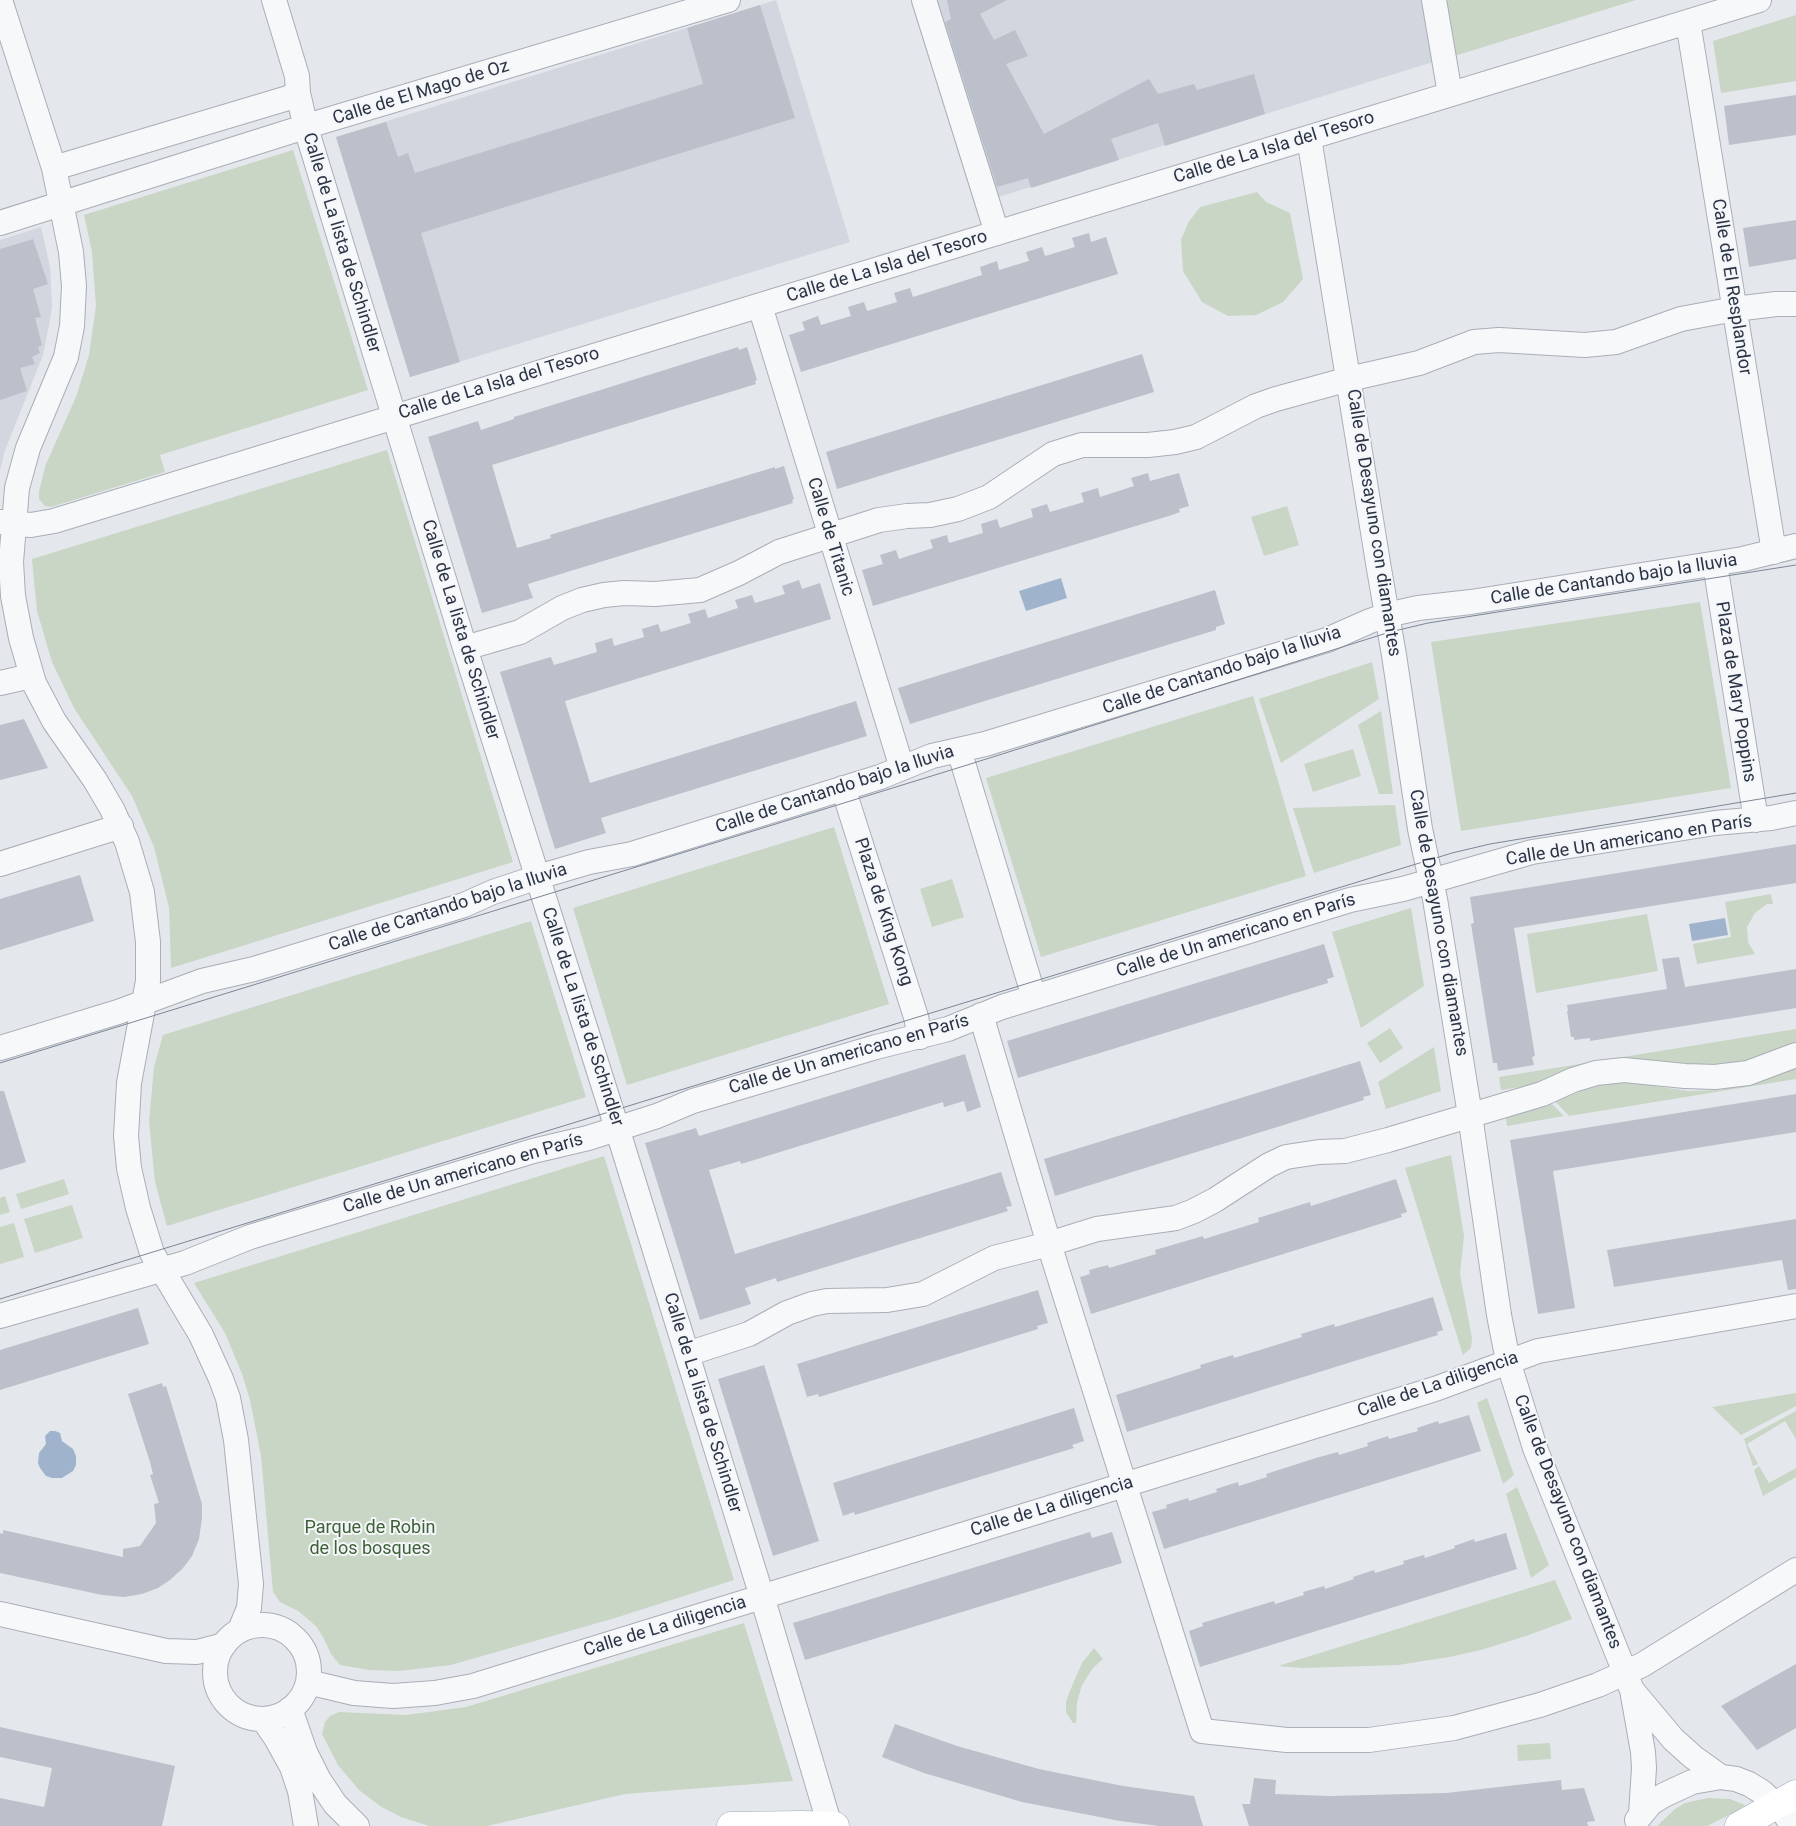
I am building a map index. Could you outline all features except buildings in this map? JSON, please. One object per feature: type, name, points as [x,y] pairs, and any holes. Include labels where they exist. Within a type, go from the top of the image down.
[{"type":"main road","points":[[1739,1826],[1789,1808]]},
{"type":"main road","points":[[731,1826],[835,1826]]},
{"type":"street","points":[[0,0],[54,168],[73,266],[74,299],[72,326],[66,357],[35,432],[6,523],[13,596],[31,676],[46,708],[99,787],[121,826],[136,867],[147,921],[149,968],[146,1001],[137,1034],[129,1083],[126,1136],[129,1168],[149,1244],[161,1270],[196,1326],[222,1379],[231,1412],[245,1514],[251,1584],[249,1608],[232,1637],[216,1664],[215,1674],[220,1694],[234,1709],[242,1714],[262,1719],[277,1716],[290,1709],[303,1694],[308,1682],[309,1673],[306,1656],[297,1640],[275,1626],[248,1627],[232,1637],[197,1652],[166,1651],[0,1614]]},
{"type":"street","name":"Calle de La lista de Schindler","points":[[274,0],[297,76],[298,93],[306,128],[465,648],[617,1128],[762,1597],[830,1826]]},
{"type":"street","name":"Calle de El Mago de Oz","points":[[0,224],[306,128],[728,0]]},
{"type":"street","points":[[924,0],[997,233]]},
{"type":"street","points":[[1434,0],[1450,94]]},
{"type":"street","name":"Calle de La Isla del Tesoro","points":[[6,523],[31,525],[54,521],[1759,0]]},
{"type":"street","name":"Calle de El Resplandor","points":[[1688,22],[1736,309],[1785,549]]},
{"type":"street","points":[[54,168],[288,98],[298,93]]},
{"type":"street","name":"Calle de Desayuno con diamantes","points":[[1309,138],[1379,570],[1388,615],[1420,829],[1431,880],[1470,1115],[1488,1249],[1508,1361],[1535,1448],[1629,1682],[1643,1760],[1638,1820]]},
{"type":"street","points":[[465,648],[520,632],[562,608],[604,594],[624,592],[655,594],[700,590],[738,574],[779,552],[879,520],[930,515],[958,509],[989,497],[1053,454],[1082,445],[1148,445],[1176,442],[1202,434],[1256,406],[1349,378],[1419,363],[1474,342],[1499,340],[1585,345],[1616,342],[1681,319],[1736,309],[1776,304],[1796,304]]},
{"type":"street","name":"Calle de Titanic","points":[[760,306],[902,768]]},
{"type":"street","name":"Calle de Cantando bajo la lluvia","points":[[0,1048],[202,981],[254,969],[464,905],[493,892],[538,877],[589,862],[632,854],[843,788],[932,756],[995,742],[1326,640],[1364,623],[1388,615],[1418,608],[1471,602],[1715,564],[1757,557],[1785,549]]},
{"type":"street","name":"Plaza de Mary Poppins","points":[[1715,564],[1756,820]]},
{"type":"street","points":[[0,683],[31,676]]},
{"type":"street","points":[[959,750],[1034,997]]},
{"type":"street","name":"Plaza de King Kong","points":[[843,788],[913,1008],[920,1037]]},
{"type":"street","name":"Calle de Un americano en París","points":[[0,1316],[161,1270],[250,1238],[533,1151],[578,1141],[657,1116],[693,1101],[876,1046],[948,1029],[981,1015],[1034,997],[1316,910],[1532,852],[1714,823],[1756,820],[1796,814]]},
{"type":"street","points":[[0,864],[121,826]]},
{"type":"street","points":[[981,1015],[1123,1485],[1202,1731],[1287,1740],[1369,1740],[1454,1728],[1530,1708],[1598,1686],[1629,1682],[1652,1660],[1796,1570]]},
{"type":"street","points":[[687,1354],[749,1334],[787,1313],[806,1306],[828,1301],[887,1300],[923,1294],[994,1258],[1114,1225],[1158,1221],[1185,1214],[1215,1200],[1269,1165],[1286,1157],[1359,1148],[1542,1094],[1573,1080],[1596,1073],[1624,1070],[1715,1078],[1748,1072],[1796,1055]]},
{"type":"street","name":"Calle de La diligencia","points":[[308,1682],[338,1690],[373,1695],[414,1695],[453,1690],[492,1680],[1435,1389],[1508,1361],[1544,1350],[1796,1306]]},
{"type":"street","name":"Calle de Desayuno con diamantes","points":[[1629,1682],[1673,1739],[1693,1757],[1721,1777]]},
{"type":"street","points":[[290,1709],[305,1752],[319,1780],[335,1804],[358,1826]]},
{"type":"street","points":[[262,1719],[283,1749],[297,1779],[306,1826]]},
{"type":"street","points":[[1638,1820],[1651,1803],[1680,1787],[1692,1782],[1721,1777],[1736,1779],[1749,1784],[1789,1808]]},
{"type":"shaded area","points":[[776,0],[850,242],[410,377],[336,137]]},
{"type":"shaded area","points":[[930,0],[1426,0],[1436,61],[992,199]]},
{"type":"shaded area","points":[[41,227],[50,267],[52,305],[50,320],[43,355],[4,453],[0,471],[0,240]]},
{"type":"green space","points":[[1442,0],[1636,0],[1451,57]]},
{"type":"green space","points":[[1796,15],[1796,81],[1721,93],[1713,41]]},
{"type":"green space","points":[[293,150],[368,390],[160,455],[165,472],[51,507],[45,506],[39,499],[39,491],[46,464],[76,397],[89,355],[96,306],[92,252],[84,215]]},
{"type":"green space","points":[[1257,192],[1266,202],[1290,213],[1303,279],[1283,302],[1256,315],[1228,316],[1202,302],[1183,271],[1181,240],[1188,223],[1200,207]]},
{"type":"green space","points":[[387,450],[513,862],[171,968],[169,908],[154,847],[132,796],[74,708],[52,662],[37,611],[32,559]]},
{"type":"green space","points":[[1287,506],[1299,545],[1264,556],[1251,517]]},
{"type":"green space","points":[[1700,602],[1731,788],[1461,831],[1431,642]]},
{"type":"green space","points":[[1372,662],[1379,699],[1281,763],[1259,699]]},
{"type":"green space","points":[[1253,696],[1306,876],[1041,957],[986,778]]},
{"type":"green space","points":[[1381,711],[1393,794],[1379,794],[1358,725]]},
{"type":"green space","points":[[1353,749],[1361,776],[1313,792],[1304,764]]},
{"type":"green space","points":[[1395,805],[1401,845],[1314,873],[1293,808]]},
{"type":"green space","points":[[834,827],[889,1004],[627,1085],[573,908]]},
{"type":"green space","points":[[952,879],[964,917],[932,927],[920,889]]},
{"type":"green space","points":[[1771,894],[1773,904],[1767,904],[1755,913],[1747,927],[1748,942],[1755,954],[1697,964],[1693,944],[1731,937],[1725,902]]},
{"type":"green space","points":[[1411,908],[1424,986],[1361,1028],[1332,932]]},
{"type":"green space","points":[[1647,914],[1658,971],[1536,993],[1527,934]]},
{"type":"green space","points":[[531,921],[586,1097],[167,1226],[155,1182],[149,1122],[154,1067],[163,1035]]},
{"type":"green space","points":[[1390,1028],[1403,1048],[1380,1063],[1367,1043]]},
{"type":"green space","points":[[1796,1029],[1796,1043],[1730,1066],[1551,1079],[1527,1086],[1501,1090],[1499,1077]]},
{"type":"green space","points":[[1434,1047],[1441,1091],[1386,1109],[1378,1082]]},
{"type":"green space","points":[[1796,1066],[1796,1079],[1569,1116],[1555,1101],[1595,1086],[1617,1083],[1635,1083],[1688,1091],[1721,1090],[1751,1083]]},
{"type":"green space","points":[[1551,1103],[1564,1116],[1507,1126],[1505,1112]]},
{"type":"green space","points":[[1451,1155],[1464,1236],[1460,1274],[1472,1338],[1471,1348],[1463,1355],[1405,1168]]},
{"type":"green space","name":"Parque de Robin de los bosques","points":[[604,1156],[734,1580],[615,1618],[451,1665],[399,1671],[369,1670],[340,1665],[331,1654],[316,1626],[298,1611],[280,1602],[273,1592],[261,1456],[250,1400],[242,1374],[225,1333],[194,1283]]},
{"type":"green space","points":[[64,1179],[69,1194],[21,1209],[16,1194]]},
{"type":"green space","points":[[5,1196],[10,1212],[0,1215],[0,1198]]},
{"type":"green space","points":[[72,1205],[83,1238],[35,1253],[24,1219]]},
{"type":"green space","points":[[14,1223],[24,1257],[0,1264],[0,1227]]},
{"type":"green space","points":[[1796,1393],[1796,1406],[1741,1435],[1712,1407]]},
{"type":"green space","points":[[1487,1398],[1514,1475],[1503,1484],[1477,1403]]},
{"type":"green space","points":[[1796,1411],[1796,1439],[1785,1421],[1747,1444],[1758,1464],[1753,1466],[1744,1439]]},
{"type":"green space","points":[[1759,1466],[1769,1483],[1796,1468],[1796,1477],[1763,1496],[1754,1470]]},
{"type":"green space","points":[[1517,1487],[1549,1565],[1531,1578],[1506,1494]]},
{"type":"green space","points":[[1555,1580],[1572,1619],[1481,1650],[1398,1665],[1302,1668],[1278,1666]]},
{"type":"green space","points":[[744,1623],[793,1781],[625,1794],[487,1826],[429,1826],[401,1817],[380,1806],[359,1790],[338,1765],[322,1734],[325,1722],[330,1716],[339,1712],[406,1715],[466,1707]]},
{"type":"green space","points":[[1094,1648],[1103,1659],[1093,1668],[1082,1685],[1077,1702],[1076,1723],[1073,1723],[1066,1712],[1066,1702],[1082,1663]]},
{"type":"green space","points":[[1550,1743],[1551,1759],[1518,1761],[1517,1745]]},
{"type":"green space","points":[[1708,1798],[1730,1799],[1745,1805],[1707,1826],[1657,1826],[1675,1809],[1685,1803]]},
{"type":"water","points":[[1061,578],[1067,598],[1026,611],[1019,591]]},
{"type":"water","points":[[1725,918],[1728,935],[1692,941],[1689,924]]},
{"type":"water","points":[[50,1431],[60,1433],[62,1441],[73,1449],[76,1456],[76,1465],[73,1471],[62,1478],[46,1476],[38,1463],[39,1453],[46,1444],[45,1436]]},
{"type":"tram line","points":[[0,1063],[964,766],[1390,632],[1428,623],[1796,565]]},
{"type":"tram line","points":[[0,1299],[1452,853],[1490,844],[1796,793]]}]
